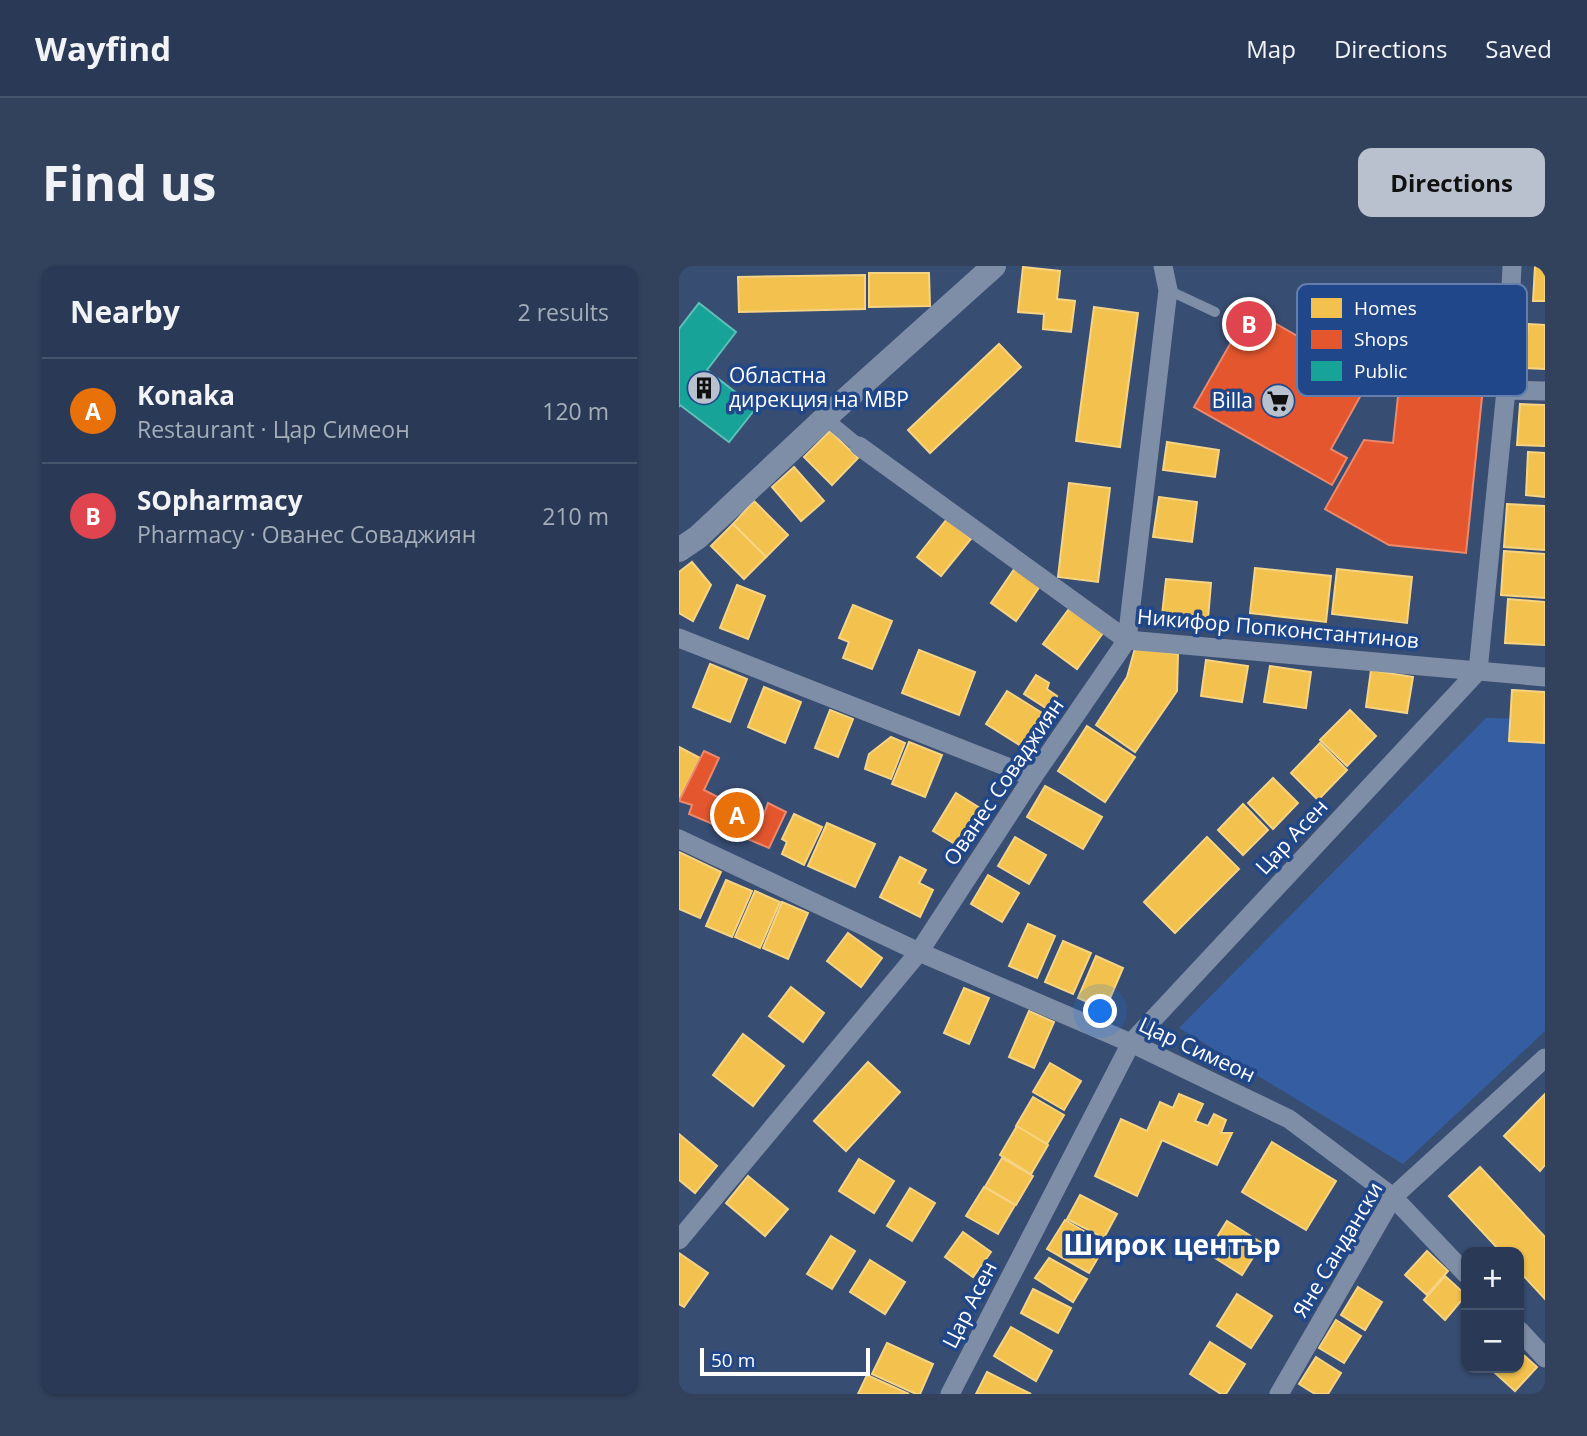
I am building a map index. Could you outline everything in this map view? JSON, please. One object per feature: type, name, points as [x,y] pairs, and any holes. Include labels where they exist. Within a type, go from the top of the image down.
[{"type":"street","points":[[679,550],[698,537],[994,266]]},
{"type":"street","name":"Ованес Соваджиян","points":[[679,1240],[919,952],[1033,777],[1127,640],[1168,290],[1163,266]]},
{"type":"street","points":[[1511,284],[1512,266]]},
{"type":"street","points":[[1527,391],[1545,391]]},
{"type":"street","points":[[1478,671],[1505,396]]},
{"type":"street","points":[[825,418],[859,446]]},
{"type":"street","name":"Никифор Попконстантинов","points":[[859,446],[1127,640],[1545,677]]},
{"type":"street","points":[[679,638],[1033,777]]},
{"type":"street","name":"Цар Асен","points":[[950,1394],[1131,1043],[1478,671]]},
{"type":"street","name":"Цар Симеон","points":[[679,838],[919,952],[1131,1043],[1289,1119],[1393,1197],[1461,1269]]},
{"type":"street","name":"Яне Сандански","points":[[1279,1394],[1393,1197],[1545,1058]]},
{"type":"street","points":[[1524,1335],[1545,1358]]},
{"type":"lane","points":[[1168,290],[1215,312]]},
{"type":"shaded area","points":[[1486,718],[1545,719],[1545,1031],[1403,1164],[1179,1028]]},
{"type":"building: Homes","points":[[1535,266],[1545,266],[1545,301],[1533,301]]},
{"type":"building: Homes","points":[[1023,267],[1060,271],[1057,299],[1075,301],[1071,332],[1043,329],[1044,314],[1018,312]]},
{"type":"building: Homes","points":[[869,273],[929,273],[930,306],[869,307]]},
{"type":"building: Homes","points":[[865,275],[865,309],[739,312],[738,277]]},
{"type":"building: Homes","points":[[1094,307],[1138,313],[1120,447],[1076,441]]},
{"type":"building: Homes","points":[[1528,324],[1545,325],[1545,369],[1527,368]]},
{"type":"building: Homes","points":[[999,344],[1021,367],[930,453],[908,430]]},
{"type":"building: Homes","points":[[1520,404],[1545,405],[1545,446],[1517,445]]},
{"type":"building: Homes","points":[[830,431],[858,458],[832,485],[804,457]]},
{"type":"building: Homes","points":[[1167,442],[1219,450],[1215,477],[1163,470]]},
{"type":"building: Homes","points":[[1528,452],[1545,453],[1545,497],[1526,495]]},
{"type":"building: Homes","points":[[794,467],[824,501],[801,521],[772,487]]},
{"type":"building: Homes","points":[[1069,483],[1110,488],[1098,582],[1058,577]]},
{"type":"building: Homes","points":[[1159,497],[1197,502],[1192,542],[1153,537]]},
{"type":"building: Homes","points":[[754,501],[788,535],[766,557],[733,524]]},
{"type":"building: Homes","points":[[1507,504],[1545,506],[1545,550],[1504,547]]},
{"type":"building: Homes","points":[[947,519],[971,539],[941,576],[917,557]]},
{"type":"building: Homes","points":[[733,524],[766,557],[744,579],[711,546]]},
{"type":"building: Homes","points":[[1504,551],[1545,554],[1545,598],[1501,595]]},
{"type":"building: Homes","points":[[692,562],[711,585],[693,621],[679,613],[679,572]]},
{"type":"building: Homes","points":[[1015,568],[1040,586],[1016,621],[991,603]]},
{"type":"building: Homes","points":[[1255,568],[1331,576],[1326,622],[1250,613]]},
{"type":"building: Homes","points":[[1337,569],[1412,577],[1407,623],[1332,614]]},
{"type":"building: Homes","points":[[1166,579],[1211,583],[1208,619],[1162,615]]},
{"type":"building: Homes","points":[[737,585],[765,596],[748,639],[720,628]]},
{"type":"building: Homes","points":[[1508,599],[1545,602],[1545,645],[1505,643]]},
{"type":"building: Homes","points":[[853,605],[892,621],[872,669],[843,658],[849,642],[839,638]]},
{"type":"building: Homes","points":[[1069,609],[1103,633],[1077,669],[1043,644]]},
{"type":"building: Homes","points":[[1135,648],[1178,654],[1177,691],[1135,752],[1096,725],[1127,677]]},
{"type":"building: Homes","points":[[919,650],[975,672],[959,715],[902,693]]},
{"type":"building: Homes","points":[[1206,660],[1248,666],[1242,702],[1201,696]]},
{"type":"building: Homes","points":[[710,664],[747,679],[730,722],[693,707]]},
{"type":"building: Homes","points":[[1270,666],[1311,672],[1306,708],[1264,702]]},
{"type":"building: Homes","points":[[1371,670],[1413,677],[1407,713],[1366,707]]},
{"type":"building: Homes","points":[[1036,675],[1049,683],[1047,689],[1057,696],[1049,710],[1024,694]]},
{"type":"building: Homes","points":[[764,687],[801,702],[785,743],[748,727]]},
{"type":"building: Homes","points":[[1512,690],[1545,692],[1544,743],[1509,741]]},
{"type":"building: Homes","points":[[1007,691],[1047,716],[1026,749],[986,724]]},
{"type":"building: Homes","points":[[830,710],[853,719],[838,757],[815,748]]},
{"type":"building: Homes","points":[[1350,710],[1376,736],[1347,766],[1320,740]]},
{"type":"building: Homes","points":[[1087,726],[1135,757],[1105,802],[1058,771]]},
{"type":"building: Homes","points":[[891,737],[905,743],[891,779],[865,769],[869,754]]},
{"type":"building: Homes","points":[[909,742],[942,755],[925,797],[892,784]]},
{"type":"building: Homes","points":[[1320,743],[1347,770],[1318,800],[1291,773]]},
{"type":"building: Homes","points":[[679,747],[700,758],[679,800]]},
{"type":"building: Homes","points":[[1273,778],[1298,803],[1273,829],[1248,803]]},
{"type":"building: Homes","points":[[1045,786],[1102,817],[1083,849],[1027,817]]},
{"type":"building: Homes","points":[[956,793],[988,813],[965,850],[933,831]]},
{"type":"building: Homes","points":[[1243,804],[1268,830],[1243,855],[1218,830]]},
{"type":"building: Homes","points":[[794,814],[822,827],[804,865],[782,854],[787,842],[782,839]]},
{"type":"building: Homes","points":[[827,823],[875,844],[855,887],[808,866]]},
{"type":"building: Homes","points":[[1015,837],[1046,855],[1029,884],[998,866]]},
{"type":"building: Homes","points":[[1207,837],[1239,869],[1175,933],[1144,902]]},
{"type":"building: Homes","points":[[679,852],[721,872],[700,918],[679,909]]},
{"type":"building: Homes","points":[[900,857],[926,870],[919,883],[933,890],[920,917],[880,897]]},
{"type":"building: Homes","points":[[988,875],[1019,893],[1002,922],[971,904]]},
{"type":"building: Homes","points":[[726,880],[752,891],[732,937],[706,926]]},
{"type":"building: Homes","points":[[755,891],[780,902],[760,948],[735,937]]},
{"type":"building: Homes","points":[[782,902],[808,913],[788,959],[763,948]]},
{"type":"building: Homes","points":[[1028,924],[1055,936],[1037,978],[1009,966]]},
{"type":"building: Homes","points":[[848,933],[882,958],[861,987],[827,961]]},
{"type":"building: Homes","points":[[1063,941],[1091,953],[1073,994],[1045,982]]},
{"type":"building: Homes","points":[[1096,956],[1123,968],[1105,1010],[1078,998]]},
{"type":"building: Homes","points":[[791,987],[824,1013],[803,1042],[769,1016]]},
{"type":"building: Homes","points":[[964,988],[989,998],[969,1044],[944,1033]]},
{"type":"building: Homes","points":[[1029,1011],[1054,1022],[1034,1068],[1009,1057]]},
{"type":"building: Homes","points":[[743,1034],[784,1066],[753,1106],[713,1075]]},
{"type":"building: Homes","points":[[868,1062],[900,1092],[846,1151],[814,1121]]},
{"type":"building: Homes","points":[[1050,1063],[1081,1081],[1064,1110],[1033,1092]]},
{"type":"building: Homes","points":[[1179,1094],[1203,1104],[1195,1121],[1208,1126],[1214,1114],[1226,1120],[1221,1133],[1232,1133],[1217,1165],[1162,1140],[1137,1196],[1095,1176],[1121,1119],[1147,1131],[1160,1102],[1173,1108]]},
{"type":"building: Homes","points":[[1545,1094],[1545,1165],[1540,1171],[1504,1136]]},
{"type":"building: Homes","points":[[1033,1097],[1064,1115],[1047,1144],[1016,1126]]},
{"type":"building: Homes","points":[[1017,1126],[1048,1145],[1031,1174],[1000,1155]]},
{"type":"building: Homes","points":[[679,1134],[717,1166],[695,1193],[679,1180]]},
{"type":"building: Homes","points":[[1272,1142],[1336,1181],[1306,1230],[1242,1192]]},
{"type":"building: Homes","points":[[1002,1158],[1033,1176],[1016,1205],[985,1187]]},
{"type":"building: Homes","points":[[859,1159],[894,1181],[874,1213],[839,1191]]},
{"type":"building: Homes","points":[[1480,1167],[1545,1237],[1545,1299],[1524,1276],[1524,1247],[1496,1247],[1449,1196]]},
{"type":"building: Homes","points":[[748,1176],[788,1209],[765,1236],[726,1203]]},
{"type":"building: Homes","points":[[984,1187],[1015,1205],[998,1234],[966,1216]]},
{"type":"building: Homes","points":[[910,1188],[935,1203],[912,1241],[887,1226]]},
{"type":"building: Homes","points":[[1080,1195],[1117,1214],[1104,1238],[1067,1219]]},
{"type":"building: Homes","points":[[1065,1220],[1106,1244],[1089,1273],[1047,1249]]},
{"type":"building: Homes","points":[[1227,1221],[1262,1243],[1242,1275],[1207,1253]]},
{"type":"building: Homes","points":[[963,1232],[991,1252],[973,1277],[945,1257]]},
{"type":"building: Homes","points":[[831,1236],[855,1251],[832,1289],[807,1274]]},
{"type":"building: Homes","points":[[1427,1251],[1448,1271],[1427,1295],[1405,1275]]},
{"type":"building: Homes","points":[[679,1253],[708,1273],[684,1307],[679,1304]]},
{"type":"building: Homes","points":[[1049,1258],[1087,1279],[1073,1302],[1035,1278]]},
{"type":"building: Homes","points":[[870,1260],[905,1282],[885,1314],[850,1292]]},
{"type":"building: Homes","points":[[1445,1276],[1461,1290],[1461,1301],[1445,1320],[1424,1300]]},
{"type":"building: Homes","points":[[1358,1287],[1382,1302],[1365,1330],[1341,1315]]},
{"type":"building: Homes","points":[[1033,1289],[1071,1308],[1058,1333],[1021,1313]]},
{"type":"building: Homes","points":[[1237,1294],[1272,1316],[1251,1348],[1217,1326]]},
{"type":"building: Homes","points":[[1336,1320],[1361,1336],[1344,1363],[1319,1348]]},
{"type":"building: Homes","points":[[1011,1327],[1052,1351],[1036,1381],[994,1356]]},
{"type":"building: Homes","points":[[1210,1342],[1245,1364],[1226,1394],[1221,1394],[1190,1374]]},
{"type":"building: Homes","points":[[887,1343],[933,1364],[920,1394],[872,1374]]},
{"type":"building: Homes","points":[[1524,1355],[1537,1367],[1515,1391],[1495,1373],[1524,1373]]},
{"type":"building: Homes","points":[[1316,1357],[1341,1373],[1328,1394],[1315,1394],[1299,1384]]},
{"type":"building: Homes","points":[[987,1372],[1031,1394],[976,1394]]},
{"type":"building: Homes","points":[[867,1375],[909,1394],[858,1394]]},
{"type":"building: Shops","name":"Billa","points":[[1250,309],[1297,336],[1297,396],[1360,396],[1331,449],[1347,458],[1332,485],[1194,407]]},
{"type":"building: Shops","points":[[1398,396],[1482,396],[1466,553],[1389,545],[1325,509],[1364,440],[1393,443]]},
{"type":"building: Shops","points":[[704,751],[719,758],[704,790],[745,811],[748,806],[764,814],[768,803],[786,812],[769,848],[689,814],[692,805],[679,801]]},
{"type":"building: Public","name":"Областна дирекция на МВР","points":[[699,303],[736,332],[707,370],[756,408],[729,442],[680,405],[679,407],[679,329]]},
{"type":"place","name":"SOpharmacy","points":[[1249,324]]},
{"type":"place","name":"Областна дирекция на МВР","points":[[704,388]]},
{"type":"place","name":"Billa","points":[[1278,401]]},
{"type":"place","name":"Konaka","points":[[737,815]]},
{"type":"district","name":"Широк център","points":[[1172,1245]]}]
